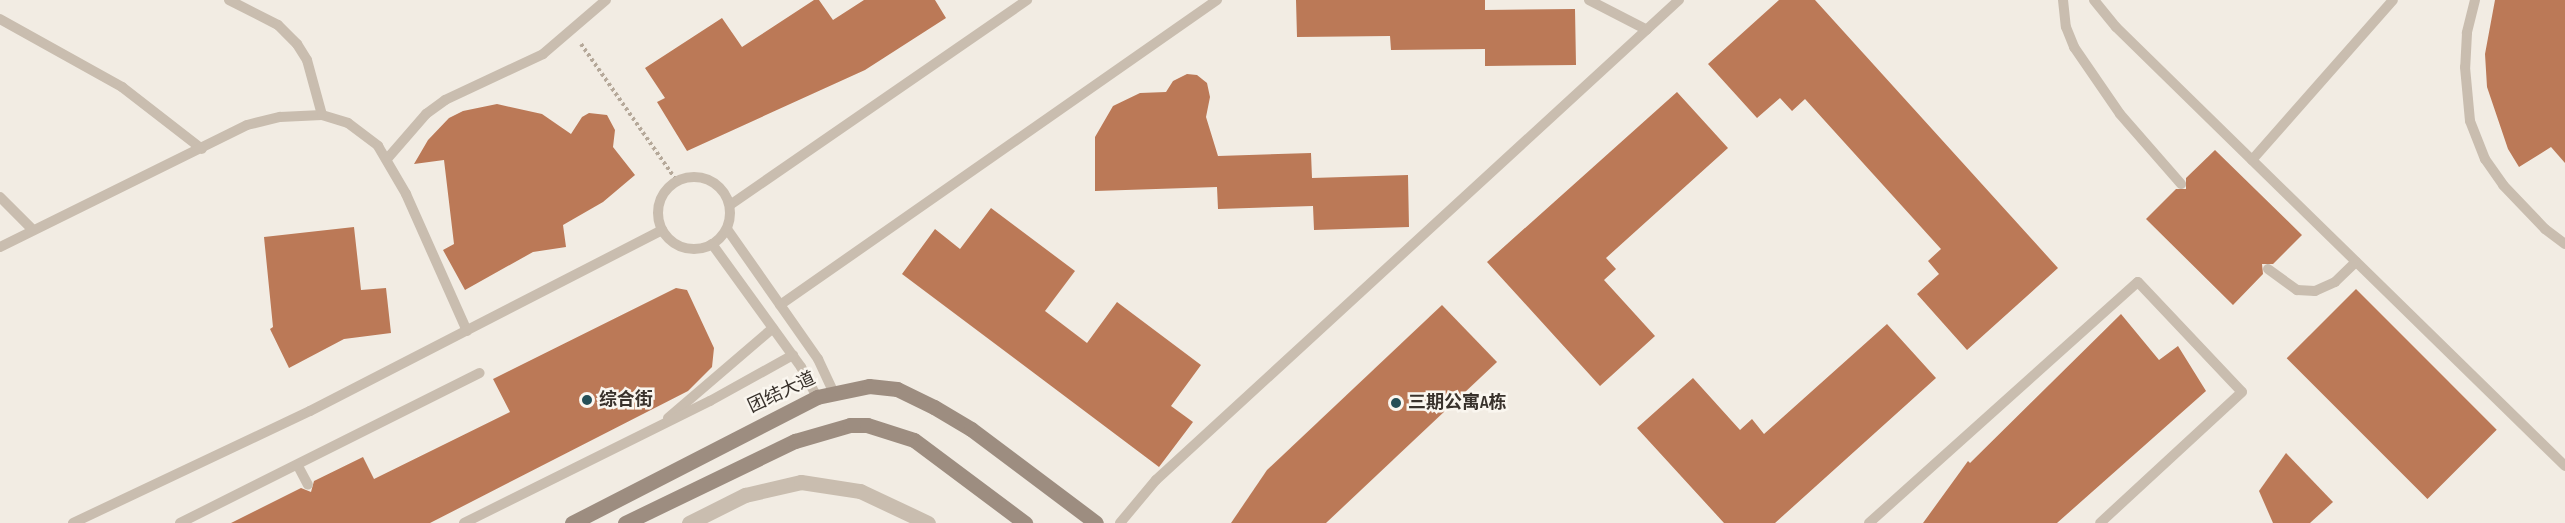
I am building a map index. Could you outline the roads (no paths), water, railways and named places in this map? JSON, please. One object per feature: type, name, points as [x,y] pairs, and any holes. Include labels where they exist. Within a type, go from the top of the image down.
[{"type":"main road","name":"团结大道","points":[[572,523],[816,397],[834,391],[869,386],[911,394],[971,429],[1096,523]]},
{"type":"main road","points":[[625,523],[795,441],[859,425],[891,430],[914,440],[1026,523]]},
{"type":"street","points":[[689,523],[745,495],[801,482],[860,491],[928,523]]},
{"type":"lane","points":[[229,0],[278,25],[297,44],[308,60],[322,115]]},
{"type":"lane","points":[[387,159],[426,114],[445,100],[518,69],[606,0]]},
{"type":"lane","points":[[730,205],[1027,0]]},
{"type":"lane","points":[[780,305],[1217,0]]},
{"type":"lane","points":[[1589,0],[1647,30]]},
{"type":"lane","points":[[1120,523],[1156,480],[1679,0]]},
{"type":"lane","points":[[2063,0],[2066,27],[2074,47],[2120,114],[2181,184]]},
{"type":"lane","points":[[2094,0],[2116,27],[2565,466]]},
{"type":"lane","points":[[2252,160],[2393,0]]},
{"type":"lane","points":[[2475,0],[2467,33],[2465,67],[2470,121],[2485,159],[2503,185],[2545,229],[2565,244]]},
{"type":"lane","points":[[0,20],[122,87],[202,149]]},
{"type":"lane","points":[[0,247],[32,228],[262,120],[322,115],[364,133],[387,159],[467,331]]},
{"type":"lane","points":[[700,177],[714,182],[730,205],[727,229],[712,244],[688,249],[675,244],[662,230],[658,207],[663,194],[677,181],[700,177]]},
{"type":"lane","points":[[0,197],[32,228]]},
{"type":"lane","points":[[727,229],[818,359],[834,391]]},
{"type":"lane","points":[[73,523],[467,331],[662,230]]},
{"type":"lane","points":[[712,244],[793,355],[816,397]]},
{"type":"lane","points":[[2268,269],[2297,290],[2315,291],[2335,282],[2356,262]]},
{"type":"lane","points":[[1869,523],[2138,282],[2242,392],[2100,523]]},
{"type":"lane","points":[[663,422],[773,328]]},
{"type":"lane","points":[[464,523],[793,355]]},
{"type":"lane","points":[[180,523],[480,373]]},
{"type":"lane","points":[[298,466],[308,485]]},
{"type":"place","name":"综合街","points":[[587,400]]},
{"type":"place","name":"三期公寓A栋","points":[[1396,403]]}]
